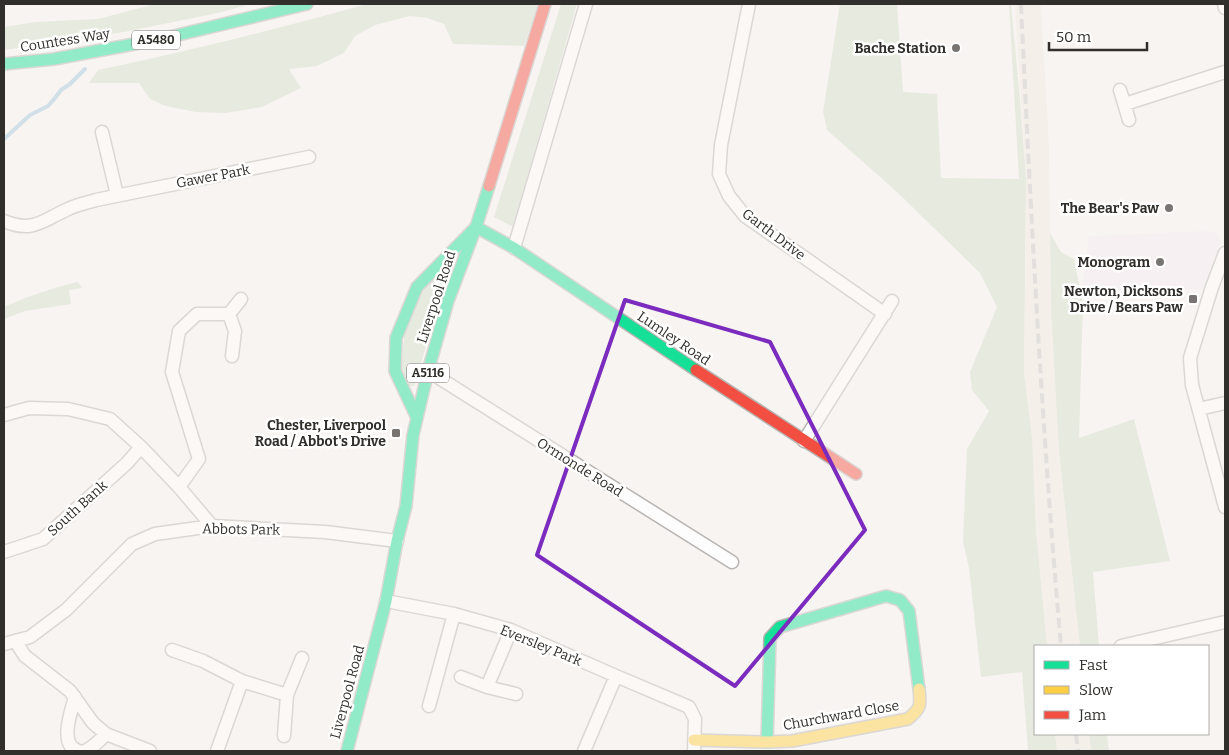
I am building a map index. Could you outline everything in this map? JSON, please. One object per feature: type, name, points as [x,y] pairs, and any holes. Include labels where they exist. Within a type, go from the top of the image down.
[{"type":"main road","name":"Countess Way","points":[[4,64],[54,59],[161,39],[307,4]]},
{"type":"main road","name":"Liverpool Road","points":[[347,751],[386,601],[397,541],[406,506],[413,435],[428,372],[448,301],[476,227],[545,4]]},
{"type":"main road","name":"Lumley Road","points":[[476,227],[514,248],[750,406],[856,474]]},
{"type":"main road","points":[[417,418],[395,371],[396,338],[417,287],[476,227]]},
{"type":"main road","name":"Churchward Close","points":[[694,746],[792,742],[908,719],[916,712],[921,702],[909,612],[900,600],[886,596],[780,627],[770,638],[767,742]]},
{"type":"street","points":[[514,248],[586,4]]},
{"type":"street","name":"Garth Drive","points":[[749,4],[721,145],[719,174],[729,196],[745,216],[885,314]]},
{"type":"street","points":[[1224,4],[1225,8]]},
{"type":"street","points":[[1125,104],[1225,72]]},
{"type":"street","points":[[1120,90],[1129,120]]},
{"type":"street","points":[[102,132],[116,195]]},
{"type":"street","name":"Gawer Park","points":[[4,221],[12,225],[30,226],[45,222],[67,209],[116,195],[309,157]]},
{"type":"street","points":[[1225,253],[1212,287],[1190,358],[1192,385],[1225,507]]},
{"type":"street","points":[[229,314],[241,299]]},
{"type":"street","points":[[804,441],[892,301]]},
{"type":"street","points":[[179,487],[199,458],[172,372],[179,331],[197,314],[229,314]]},
{"type":"street","points":[[229,314],[235,331],[232,356]]},
{"type":"street","name":"Ormonde Road","points":[[428,372],[732,562]]},
{"type":"street","points":[[1199,409],[1225,403]]},
{"type":"street","points":[[4,415],[29,408],[68,409],[110,420],[141,447],[179,487],[212,526]]},
{"type":"street","name":"South Bank","points":[[4,552],[43,539],[127,463],[141,447]]},
{"type":"street","name":"Abbots Park","points":[[10,643],[30,637],[66,610],[132,544],[155,534],[212,526],[325,532],[397,541]]},
{"type":"street","name":"Eversley Park","points":[[386,601],[454,614],[512,630],[689,707],[695,719],[694,746]]},
{"type":"street","points":[[429,706],[454,614]]},
{"type":"street","points":[[1125,645],[1225,622]]},
{"type":"street","points":[[487,687],[512,630]]},
{"type":"street","points":[[10,643],[70,691],[94,723],[106,734],[150,751]]},
{"type":"street","points":[[172,650],[203,661],[242,680],[287,695]]},
{"type":"street","points":[[284,736],[287,695],[302,658]]},
{"type":"street","points":[[584,751],[616,676]]},
{"type":"street","points":[[462,677],[487,687],[516,694]]},
{"type":"street","points":[[217,751],[242,680]]},
{"type":"street","points":[[75,697],[69,720],[68,743],[74,750],[79,751]]},
{"type":"street","points":[[85,751],[91,749],[106,734]]},
{"type":"highlighted area","points":[[625,300],[770,342],[865,530],[735,686],[537,555]]},
{"type":"shaded area","points":[[1015,4],[1039,4],[1041,7],[1049,146],[1051,308],[1059,452],[1080,645],[1047,645],[1036,530],[1032,437],[1024,373],[1026,179]]},
{"type":"shaded area","points":[[1210,231],[1217,234],[1221,242],[1203,289],[1081,294],[1089,236]]},
{"type":"shaded area","points":[[1055,735],[1089,735],[1091,751],[1057,751]]},
{"type":"green space","points":[[155,4],[251,4],[218,13],[124,32],[4,50],[4,27],[35,22],[98,19]]},
{"type":"green space","points":[[367,4],[538,4],[524,46],[453,44],[444,24],[427,18],[410,16],[375,25],[355,36],[344,53],[317,66],[289,69],[301,88],[262,107],[225,113],[196,112],[166,106],[150,99],[139,83],[89,83],[98,70],[233,39]]},
{"type":"green space","points":[[561,4],[577,4],[513,227],[494,217]]},
{"type":"green space","points":[[840,4],[897,4],[903,92],[937,94],[941,178],[1019,179],[1009,4],[1011,4],[1026,179],[1024,373],[1032,437],[1036,530],[1047,645],[1034,645],[1034,735],[1055,735],[1057,751],[1028,751],[1022,672],[981,677],[969,568],[963,541],[967,449],[989,411],[972,390],[970,372],[997,307],[980,273],[897,192],[827,130],[823,112]]},
{"type":"green space","points":[[1050,233],[1061,252],[1074,259],[1083,303],[1079,438],[1134,419],[1170,561],[1093,572],[1099,645],[1080,645],[1059,452],[1051,309]]},
{"type":"green space","points":[[441,270],[449,271],[414,386],[407,386],[401,369],[405,329],[418,296]]},
{"type":"green space","points":[[78,282],[82,288],[69,290],[71,304],[25,311],[4,319],[4,307],[22,299]]},
{"type":"green space","points":[[1089,735],[1107,735],[1109,751],[1091,751]]},
{"type":"waterway","points":[[4,139],[30,115],[48,106],[61,90],[85,69]]},
{"type":"railway","points":[[1021,4],[1048,486],[1061,645]]},
{"type":"railway","points":[[1076,735],[1078,751]]},
{"type":"traffic: fast","points":[[4,64],[54,59],[161,39],[307,4]]},
{"type":"traffic: fast","points":[[347,751],[386,601],[397,541],[406,506],[413,435],[428,371],[448,301],[476,227],[489,186]]},
{"type":"traffic: fast","points":[[417,418],[395,371],[396,338],[417,287],[476,227],[514,248],[696,370]]},
{"type":"traffic: fast","points":[[767,742],[770,638],[780,627],[886,596],[900,600],[909,611],[919,689]]},
{"type":"traffic: slow","points":[[694,740],[792,741],[908,719],[919,706],[919,689]]},
{"type":"traffic: jam","points":[[489,186],[545,4]]},
{"type":"traffic: jam","points":[[696,370],[856,474]]},
{"type":"place","name":"Bache Station","points":[[956,48]]},
{"type":"place","name":"The Bear's Paw","points":[[1169,208]]},
{"type":"place","name":"Monogram","points":[[1160,262]]},
{"type":"place","name":"Newton, Dicksons Drive / Bears Paw","points":[[1193,299]]},
{"type":"place","name":"Chester, Liverpool Road / Abbot's Drive","points":[[396,433]]}]
